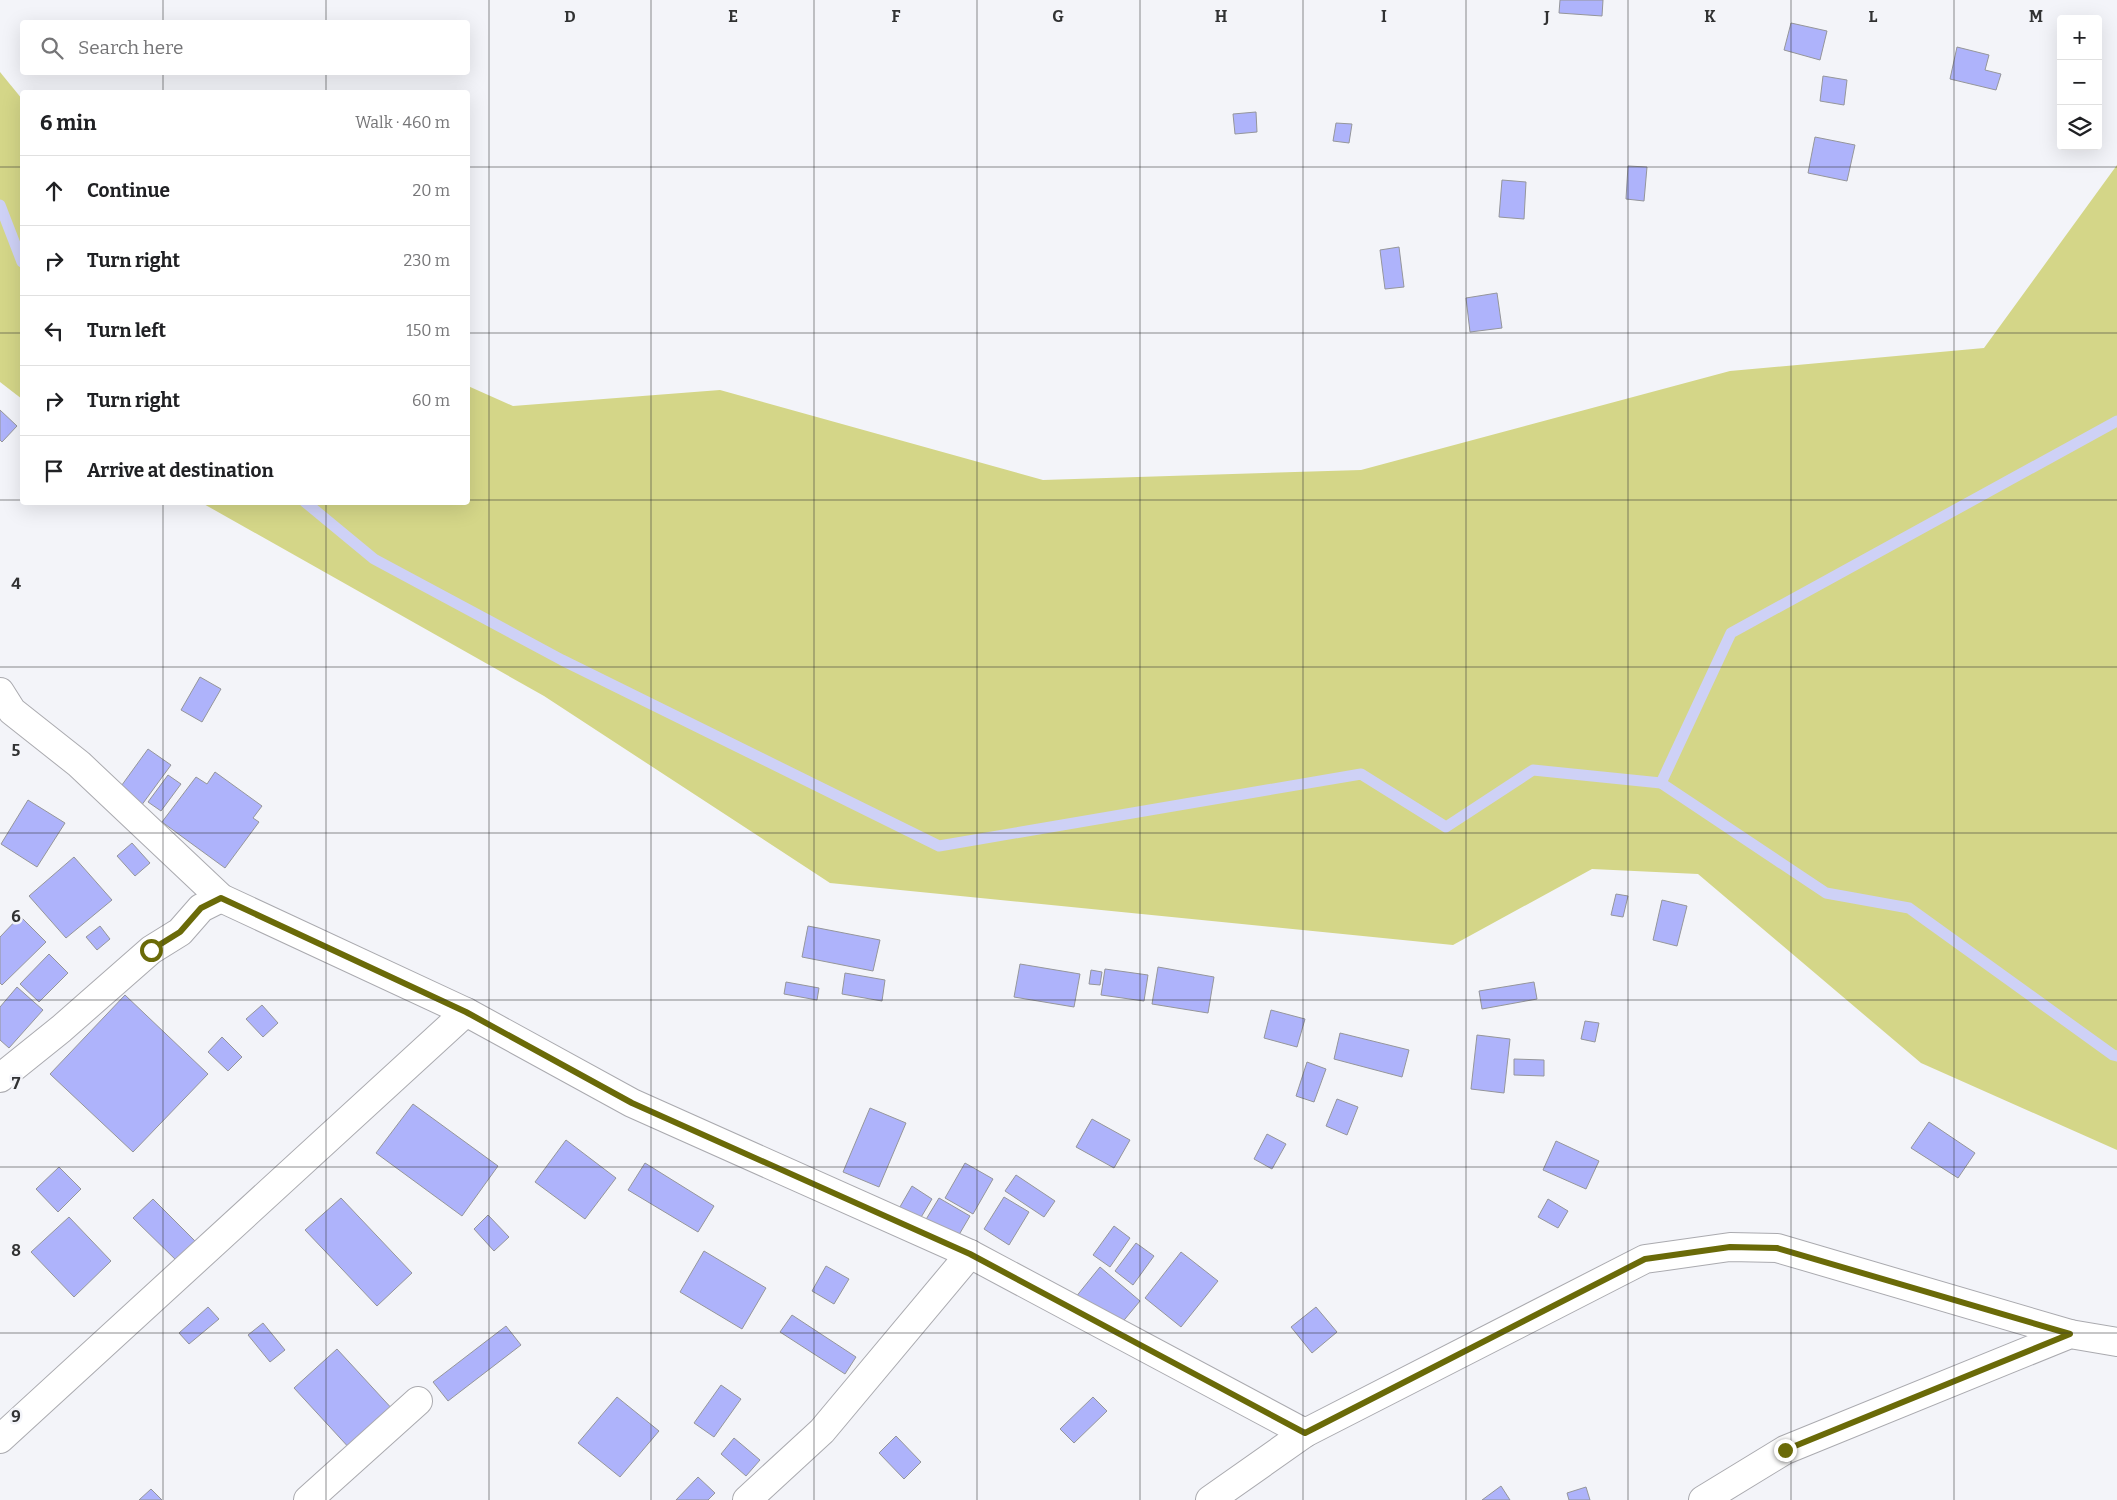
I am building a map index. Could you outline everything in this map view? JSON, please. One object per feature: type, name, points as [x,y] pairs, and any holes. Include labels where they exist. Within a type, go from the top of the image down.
[{"type":"street","points":[[4,709],[80,764],[221,898],[466,1012],[632,1103],[970,1254],[1305,1433]]},
{"type":"street","points":[[5,1066],[61,1030],[151,950],[180,932],[201,908],[221,898]]},
{"type":"street","points":[[0,1439],[466,1012]]},
{"type":"street","points":[[1210,1500],[1305,1433],[1645,1259],[1730,1247],[1777,1248],[2070,1334],[2117,1342]]},
{"type":"street","points":[[746,1500],[822,1431],[970,1254]]},
{"type":"street","points":[[1703,1500],[1785,1450],[2070,1334]]},
{"type":"street","points":[[308,1500],[418,1401]]},
{"type":"green space","points":[[0,72],[20,97],[20,397],[0,382]]},
{"type":"green space","points":[[2117,165],[2117,1150],[1921,1063],[1698,874],[1592,869],[1453,945],[830,883],[544,696],[206,505],[470,505],[470,387],[513,406],[720,390],[1043,480],[1361,470],[1730,371],[1984,348]]},
{"type":"building","points":[[1560,0],[1603,0],[1602,16],[1559,13]]},
{"type":"building","points":[[1791,23],[1827,31],[1820,60],[1784,50]]},
{"type":"building","points":[[1957,47],[1989,55],[1985,70],[2001,74],[1996,90],[1950,79]]},
{"type":"building","points":[[1823,76],[1847,80],[1844,105],[1820,101]]},
{"type":"building","points":[[1256,112],[1257,132],[1235,134],[1233,114]]},
{"type":"building","points":[[1336,123],[1352,124],[1349,143],[1333,141]]},
{"type":"building","points":[[1815,137],[1855,145],[1847,181],[1808,173]]},
{"type":"building","points":[[1628,166],[1647,167],[1644,201],[1626,199]]},
{"type":"building","points":[[1502,180],[1526,182],[1524,219],[1499,217]]},
{"type":"building","points":[[1399,247],[1404,287],[1385,289],[1380,250]]},
{"type":"building","points":[[1497,293],[1502,328],[1470,332],[1466,298]]},
{"type":"building","points":[[0,410],[17,426],[2,442],[0,440]]},
{"type":"building","points":[[200,677],[221,689],[202,722],[181,710]]},
{"type":"building","points":[[148,749],[171,765],[141,806],[119,789]]},
{"type":"building","points":[[215,772],[262,806],[253,818],[259,822],[225,868],[162,822],[196,777],[207,784]]},
{"type":"building","points":[[168,775],[181,784],[161,811],[148,802]]},
{"type":"building","points":[[28,800],[65,823],[37,867],[1,844]]},
{"type":"building","points":[[132,843],[150,863],[135,876],[117,856]]},
{"type":"building","points":[[74,857],[112,900],[66,938],[29,896]]},
{"type":"building","points":[[1616,894],[1628,896],[1623,917],[1611,915]]},
{"type":"building","points":[[1662,900],[1687,906],[1677,946],[1653,940]]},
{"type":"building","points":[[20,916],[46,942],[2,985],[0,983],[0,937]]},
{"type":"building","points":[[100,926],[110,939],[97,950],[86,937]]},
{"type":"building","points":[[808,926],[880,940],[873,971],[802,957]]},
{"type":"building","points":[[49,954],[68,973],[39,1002],[20,984]]},
{"type":"building","points":[[1020,964],[1080,974],[1074,1007],[1014,997]]},
{"type":"building","points":[[1158,967],[1214,977],[1208,1013],[1152,1004]]},
{"type":"building","points":[[1105,969],[1148,975],[1144,1001],[1101,995]]},
{"type":"building","points":[[1091,970],[1102,972],[1100,985],[1089,984]]},
{"type":"building","points":[[845,973],[885,980],[882,1001],[842,994]]},
{"type":"building","points":[[786,982],[819,988],[817,1000],[784,994]]},
{"type":"building","points":[[1534,982],[1537,999],[1482,1009],[1479,991]]},
{"type":"building","points":[[17,987],[43,1010],[9,1048],[0,1040],[0,1007]]},
{"type":"building","points":[[125,995],[208,1074],[133,1152],[50,1074]]},
{"type":"building","points":[[262,1005],[278,1023],[263,1037],[246,1019]]},
{"type":"building","points":[[1271,1010],[1305,1019],[1297,1047],[1264,1038]]},
{"type":"building","points":[[1585,1021],[1599,1023],[1595,1042],[1581,1039]]},
{"type":"building","points":[[1340,1033],[1409,1050],[1402,1077],[1334,1059]]},
{"type":"building","points":[[1477,1035],[1510,1039],[1504,1093],[1471,1089]]},
{"type":"building","points":[[222,1037],[242,1057],[228,1071],[208,1052]]},
{"type":"building","points":[[1514,1059],[1544,1060],[1544,1076],[1514,1075]]},
{"type":"building","points":[[1307,1062],[1326,1069],[1314,1102],[1296,1096]]},
{"type":"building","points":[[1337,1099],[1358,1107],[1347,1135],[1326,1126]]},
{"type":"building","points":[[413,1104],[498,1166],[462,1216],[376,1153]]},
{"type":"building","points":[[870,1108],[906,1123],[879,1187],[843,1172]]},
{"type":"building","points":[[1092,1119],[1130,1140],[1114,1168],[1076,1147]]},
{"type":"building","points":[[1929,1122],[1975,1153],[1958,1178],[1911,1148]]},
{"type":"building","points":[[1267,1134],[1286,1144],[1272,1169],[1254,1159]]},
{"type":"building","points":[[566,1140],[616,1178],[585,1219],[535,1182]]},
{"type":"building","points":[[1556,1141],[1599,1161],[1586,1189],[1543,1170]]},
{"type":"building","points":[[645,1163],[714,1206],[698,1232],[628,1190]]},
{"type":"building","points":[[965,1163],[993,1179],[973,1214],[945,1198]]},
{"type":"building","points":[[59,1167],[81,1189],[58,1212],[36,1189]]},
{"type":"building","points":[[1016,1175],[1055,1201],[1044,1217],[1005,1191]]},
{"type":"building","points":[[912,1186],[932,1199],[917,1224],[897,1212]]},
{"type":"building","points":[[1004,1197],[1029,1212],[1009,1245],[984,1229]]},
{"type":"building","points":[[341,1198],[412,1273],[377,1306],[305,1230]]},
{"type":"building","points":[[939,1198],[970,1216],[953,1245],[922,1226]]},
{"type":"building","points":[[153,1199],[198,1244],[179,1263],[133,1218]]},
{"type":"building","points":[[1548,1199],[1568,1211],[1558,1228],[1538,1217]]},
{"type":"building","points":[[488,1215],[509,1237],[494,1251],[474,1229]]},
{"type":"building","points":[[69,1217],[111,1261],[74,1297],[31,1252]]},
{"type":"building","points":[[1114,1226],[1130,1238],[1110,1267],[1093,1255]]},
{"type":"building","points":[[1136,1243],[1154,1256],[1133,1285],[1115,1271]]},
{"type":"building","points":[[704,1251],[766,1288],[742,1329],[680,1292]]},
{"type":"building","points":[[1181,1252],[1218,1281],[1181,1327],[1145,1298]]},
{"type":"building","points":[[826,1266],[849,1279],[834,1304],[812,1291]]},
{"type":"building","points":[[1100,1267],[1140,1301],[1115,1331],[1075,1298]]},
{"type":"building","points":[[208,1307],[219,1319],[189,1344],[179,1333]]},
{"type":"building","points":[[1316,1307],[1337,1332],[1312,1353],[1291,1327]]},
{"type":"building","points":[[792,1315],[856,1357],[845,1374],[780,1332]]},
{"type":"building","points":[[263,1323],[285,1350],[270,1362],[248,1335]]},
{"type":"building","points":[[506,1326],[521,1345],[448,1401],[433,1382]]},
{"type":"building","points":[[337,1349],[395,1412],[352,1451],[294,1388]]},
{"type":"building","points":[[721,1385],[741,1399],[714,1437],[694,1423]]},
{"type":"building","points":[[617,1397],[659,1431],[620,1477],[578,1443]]},
{"type":"building","points":[[1093,1397],[1107,1411],[1074,1443],[1060,1429]]},
{"type":"building","points":[[896,1436],[921,1462],[904,1479],[879,1453]]},
{"type":"building","points":[[734,1438],[760,1460],[746,1476],[721,1454]]},
{"type":"building","points":[[698,1477],[715,1493],[708,1500],[676,1500]]},
{"type":"building","points":[[1501,1486],[1510,1500],[1482,1500]]},
{"type":"building","points":[[1586,1487],[1590,1500],[1569,1500],[1567,1493]]},
{"type":"building","points":[[151,1489],[162,1500],[139,1500]]},
{"type":"waterway","points":[[0,205],[20,257]]},
{"type":"waterway","points":[[1661,783],[1731,633],[2117,421]]},
{"type":"waterway","points":[[309,505],[374,559],[562,660],[939,846],[1361,774],[1446,827],[1533,770],[1661,783],[1826,893],[1909,908],[2113,1055],[2117,1056]]},
{"type":"route","points":[[151,950],[180,932],[201,908],[221,898],[466,1012],[632,1103],[970,1254],[1305,1433],[1645,1259],[1730,1247],[1777,1248],[2070,1334],[1785,1450]]}]
